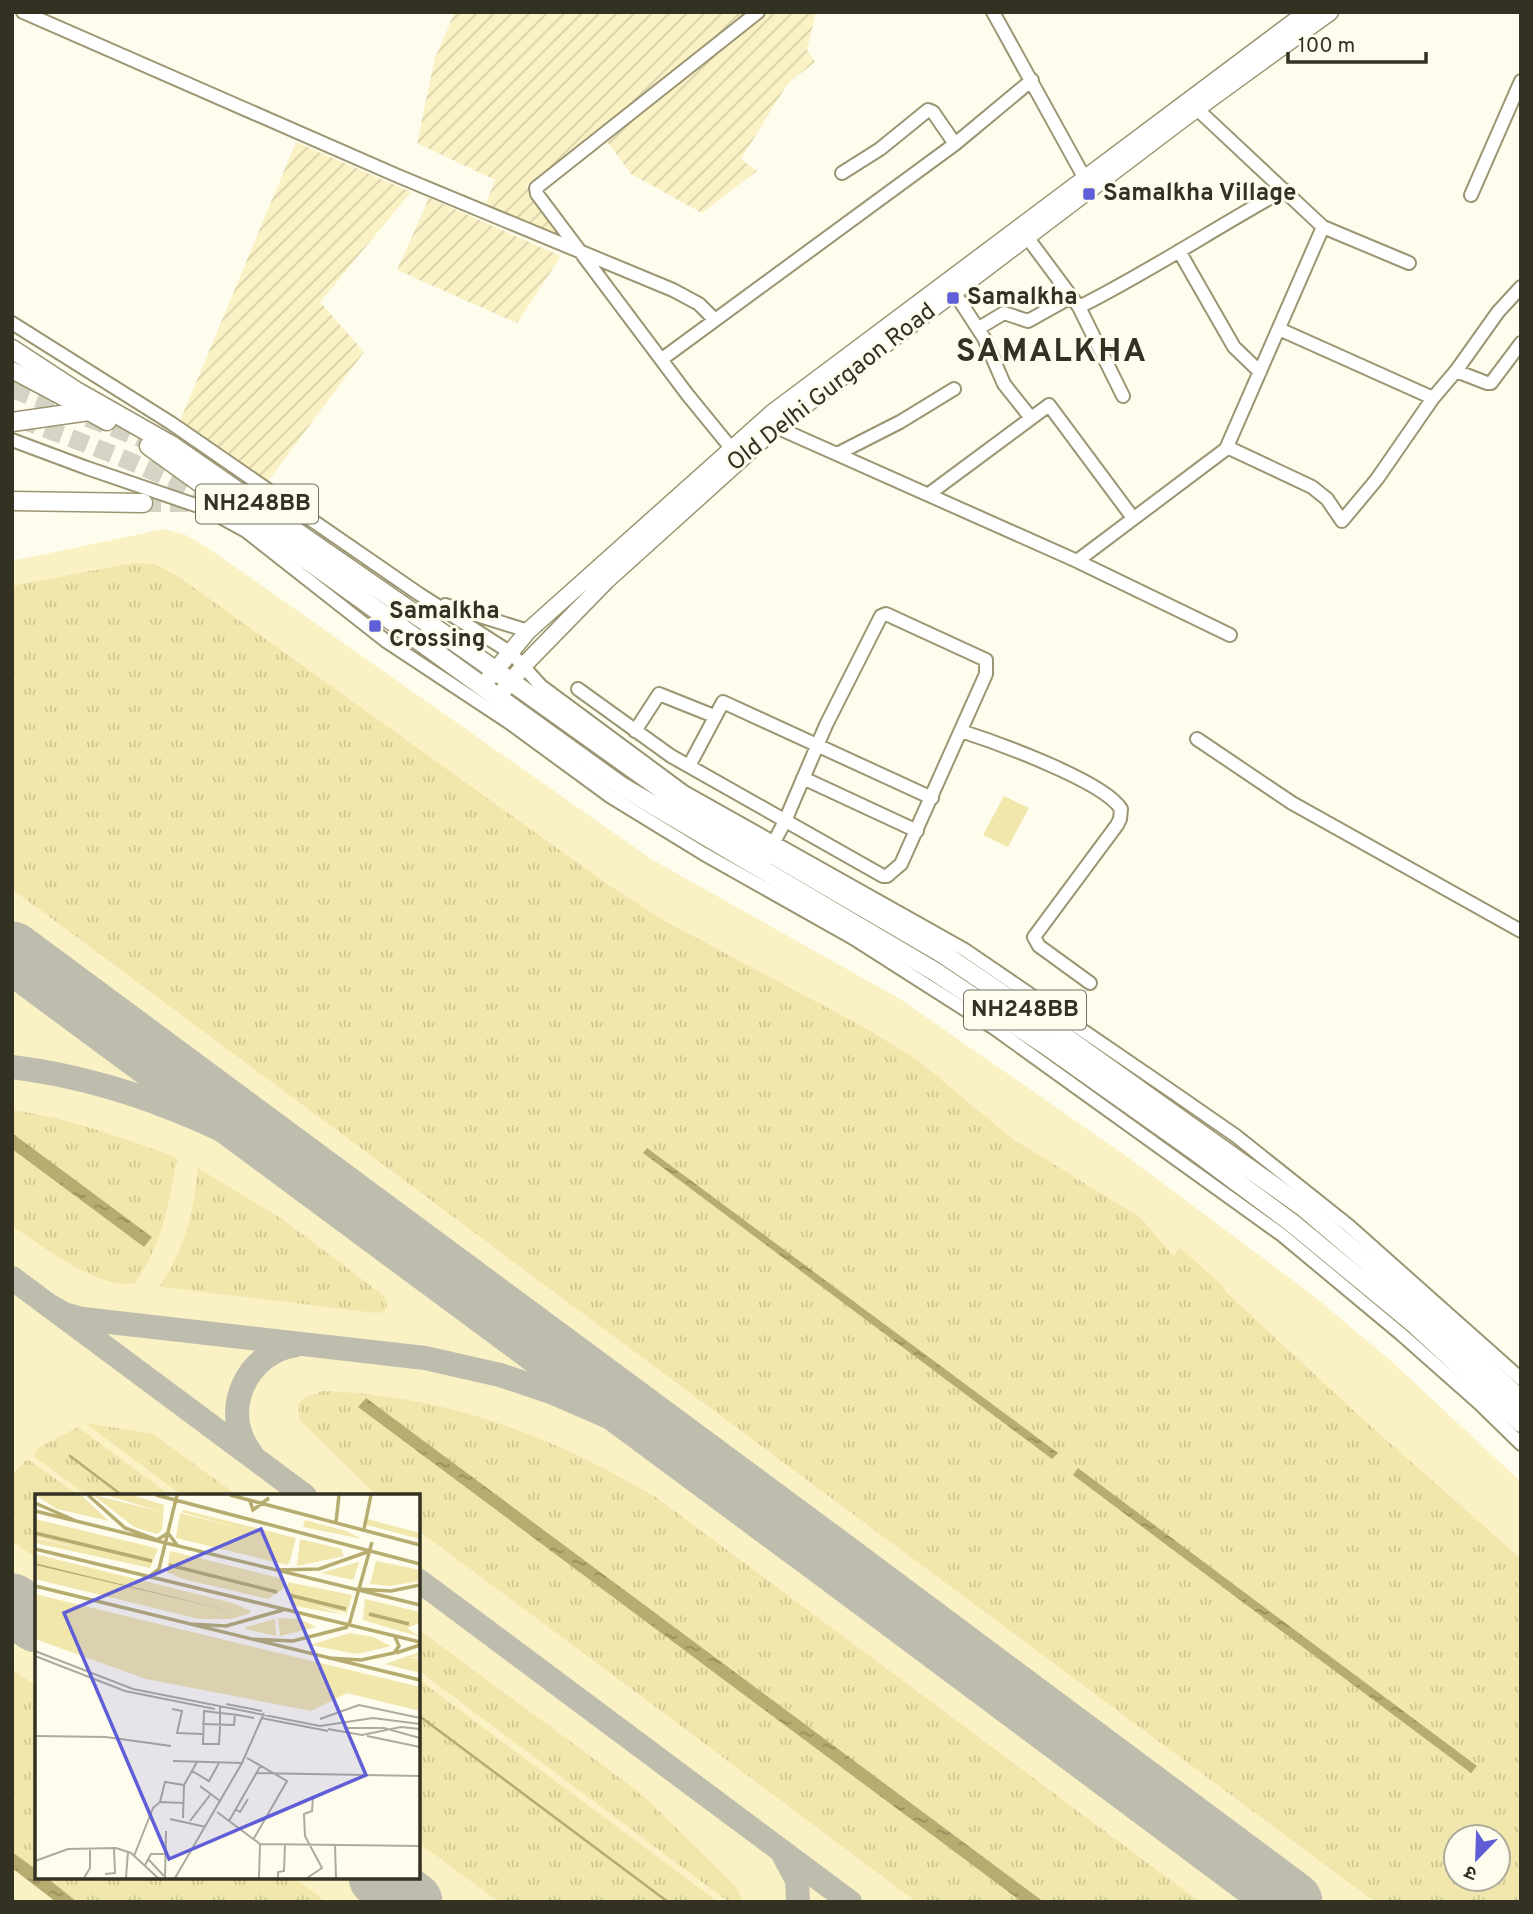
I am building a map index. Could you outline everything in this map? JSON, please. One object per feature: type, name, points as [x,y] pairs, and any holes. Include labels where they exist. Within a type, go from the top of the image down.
[{"type":"highway","name":"NH248BB","points":[[12,349],[76,391],[171,445],[667,793],[772,848],[943,954],[1054,1029],[1292,1199],[1423,1308],[1521,1400]]},
{"type":"highway","name":"NH248BB","points":[[89,411],[164,455],[621,786],[934,971],[1198,1153],[1292,1223],[1412,1322],[1521,1423]]},
{"type":"highway","points":[[12,422],[89,411]]},
{"type":"highway","points":[[12,501],[143,503]]},
{"type":"main road","name":"Old Delhi Gurgaon Road","points":[[498,697],[523,667],[607,580],[776,421],[1084,177],[1307,12]]},
{"type":"main road","name":"Old Delhi Gurgaon Road","points":[[483,685],[528,631],[731,448],[776,421],[954,292],[1330,12]]},
{"type":"main road","points":[[12,370],[89,411]]},
{"type":"street","points":[[23,12],[385,171],[673,290],[699,304],[715,320]]},
{"type":"street","points":[[731,448],[537,194],[537,185],[758,12]]},
{"type":"street","points":[[993,12],[1084,177]]},
{"type":"street","points":[[662,359],[955,144],[1032,80]]},
{"type":"street","points":[[1471,195],[1521,81]]},
{"type":"street","points":[[1197,109],[1324,227],[1409,263]]},
{"type":"street","points":[[842,173],[880,149],[928,110],[955,144]]},
{"type":"street","points":[[979,328],[1004,313],[1028,321],[1121,286],[1234,217],[1284,190]]},
{"type":"street","points":[[1077,561],[1220,455],[1227,446],[1324,227]]},
{"type":"street","points":[[1027,237],[1075,302],[1123,396]]},
{"type":"street","points":[[1179,251],[1234,347],[1260,372]]},
{"type":"street","points":[[1227,446],[1312,487],[1326,499],[1342,521],[1377,479],[1433,398],[1498,312],[1521,287]]},
{"type":"street","points":[[954,292],[979,328],[1004,384],[1031,418]]},
{"type":"street","points":[[12,323],[171,423],[419,594],[511,653],[541,686],[684,792],[772,848],[965,950],[1236,1136],[1349,1226],[1521,1379]]},
{"type":"street","points":[[1279,329],[1433,398]]},
{"type":"street","points":[[1456,371],[1490,383],[1521,342]]},
{"type":"street","points":[[837,454],[900,422],[954,389]]},
{"type":"street","points":[[929,494],[1051,406],[1133,518]]},
{"type":"street","points":[[776,421],[837,454],[1077,561],[1230,635]]},
{"type":"street","points":[[12,440],[204,508],[246,531],[386,641],[510,723],[611,797],[704,854],[853,938],[993,1028],[1282,1235],[1401,1334],[1521,1444]]},
{"type":"street","points":[[419,594],[436,603],[528,631]]},
{"type":"street","points":[[578,689],[689,766],[785,821],[883,876],[898,868],[917,831],[986,674],[986,660],[884,614],[872,633],[817,746],[785,821],[760,869]]},
{"type":"street","points":[[635,731],[660,694],[714,716]]},
{"type":"street","points":[[689,766],[720,704],[724,703],[932,798]]},
{"type":"street","points":[[961,731],[1055,767],[1109,796],[1121,809],[1117,825],[1034,937],[1036,944],[1090,983]]},
{"type":"street","points":[[1197,739],[1292,803],[1521,931]]},
{"type":"street","points":[[803,778],[917,831]]},
{"type":"shaded area","points":[[455,12],[816,12],[807,50],[815,62],[788,83],[741,159],[757,171],[702,213],[631,174],[600,132],[526,186],[566,239],[485,206],[495,180],[417,143],[435,58]]},
{"type":"shaded area","points":[[296,142],[411,192],[320,302],[364,352],[268,481],[180,421]]},
{"type":"shaded area","points":[[429,198],[561,256],[517,323],[397,270]]},
{"type":"shaded area","points":[[164,529],[186,535],[651,859],[900,999],[1126,1156],[1310,1293],[1390,1360],[1521,1482],[1521,1902],[12,1902],[12,561]]},
{"type":"green space","points":[[133,563],[155,564],[179,577],[607,884],[661,919],[869,1030],[920,1062],[1011,1138],[1141,1218],[1174,1257],[1179,1247],[1358,1415],[1521,1559],[1521,1902],[1375,1902],[12,889],[12,586]]},
{"type":"green space","points":[[1004,796],[1029,808],[1008,847],[983,835]]},
{"type":"green space","points":[[12,1110],[75,1123],[177,1158],[159,1237],[135,1283],[121,1284],[88,1273],[71,1265],[12,1226],[12,1149],[144,1247],[152,1237],[12,1133]]},
{"type":"green space","points":[[198,1168],[282,1219],[384,1296],[387,1306],[383,1312],[160,1285],[176,1258],[187,1229]]},
{"type":"green space","points":[[323,1391],[369,1394],[456,1410],[538,1438],[577,1455],[657,1498],[1200,1902],[1044,1902],[365,1398],[359,1408],[1022,1902],[917,1902],[420,1531],[420,1494],[375,1494],[300,1420],[298,1405],[304,1398]]},
{"type":"green space","points":[[85,1423],[153,1434],[235,1494],[180,1494]]},
{"type":"green space","points":[[78,1427],[168,1494],[85,1494],[36,1458],[34,1454],[38,1448]]},
{"type":"green space","points":[[27,1459],[77,1494],[35,1494],[35,1558],[12,1541],[12,1475]]},
{"type":"green space","points":[[420,1630],[653,1805],[735,1886],[741,1896],[741,1902],[729,1902],[420,1671]]},
{"type":"green space","points":[[12,1669],[35,1686],[35,1869],[12,1852]]},
{"type":"green space","points":[[420,1680],[718,1902],[499,1902],[420,1843]]},
{"type":"green space","points":[[48,1879],[296,1879],[326,1902],[77,1902]]},
{"type":"water","points":[[12,1133],[152,1237],[144,1247],[12,1149]]},
{"type":"water","points":[[647,1148],[1058,1453],[1052,1459],[643,1153]]},
{"type":"water","points":[[366,1398],[1044,1902],[1022,1902],[358,1407]]},
{"type":"water","points":[[1078,1468],[1477,1766],[1471,1773],[1073,1475]]},
{"type":"water","points":[[12,1852],[35,1869],[35,1879],[48,1879],[77,1902],[56,1902],[12,1868]]},
{"type":"waterway","points":[[70,1456],[120,1494]]},
{"type":"waterway","points":[[420,1716],[668,1902]]},
{"type":"taxiway","points":[[12,1067],[111,1087],[202,1121],[289,1166],[374,1220]]},
{"type":"taxiway","points":[[12,1278],[302,1494]]},
{"type":"taxiway","points":[[50,1306],[64,1314],[83,1319],[425,1358],[500,1375],[551,1392],[627,1425],[741,1493]]},
{"type":"taxiway","points":[[251,1453],[237,1420],[243,1386],[251,1371],[263,1359],[278,1350],[296,1345]]},
{"type":"taxiway","points":[[420,1581],[850,1902]]},
{"type":"taxiway","points":[[783,1854],[797,1880],[798,1902]]},
{"type":"runway","points":[[12,952],[1292,1902]]},
{"type":"runway","points":[[12,1604],[35,1621]]},
{"type":"runway","points":[[382,1879],[412,1902]]},
{"type":"tunnel","points":[[12,389],[166,448]]},
{"type":"tunnel","points":[[20,419],[157,473],[232,516]]},
{"type":"tunnel","points":[[202,462],[234,474],[408,599]]},
{"type":"tunnel","points":[[143,503],[192,503]]},
{"type":"tunnel","points":[[628,799],[769,884]]},
{"type":"tunnel","points":[[1241,1198],[1285,1229],[1365,1294]]},
{"type":"place","name":"Samalkha Village","points":[[1089,194]]},
{"type":"place","name":"Samalkha","points":[[953,298]]},
{"type":"place","name":"Samalkha Crossing","points":[[375,626]]},
{"type":"district","name":"SAMALKHA","points":[[1052,353]]}]
